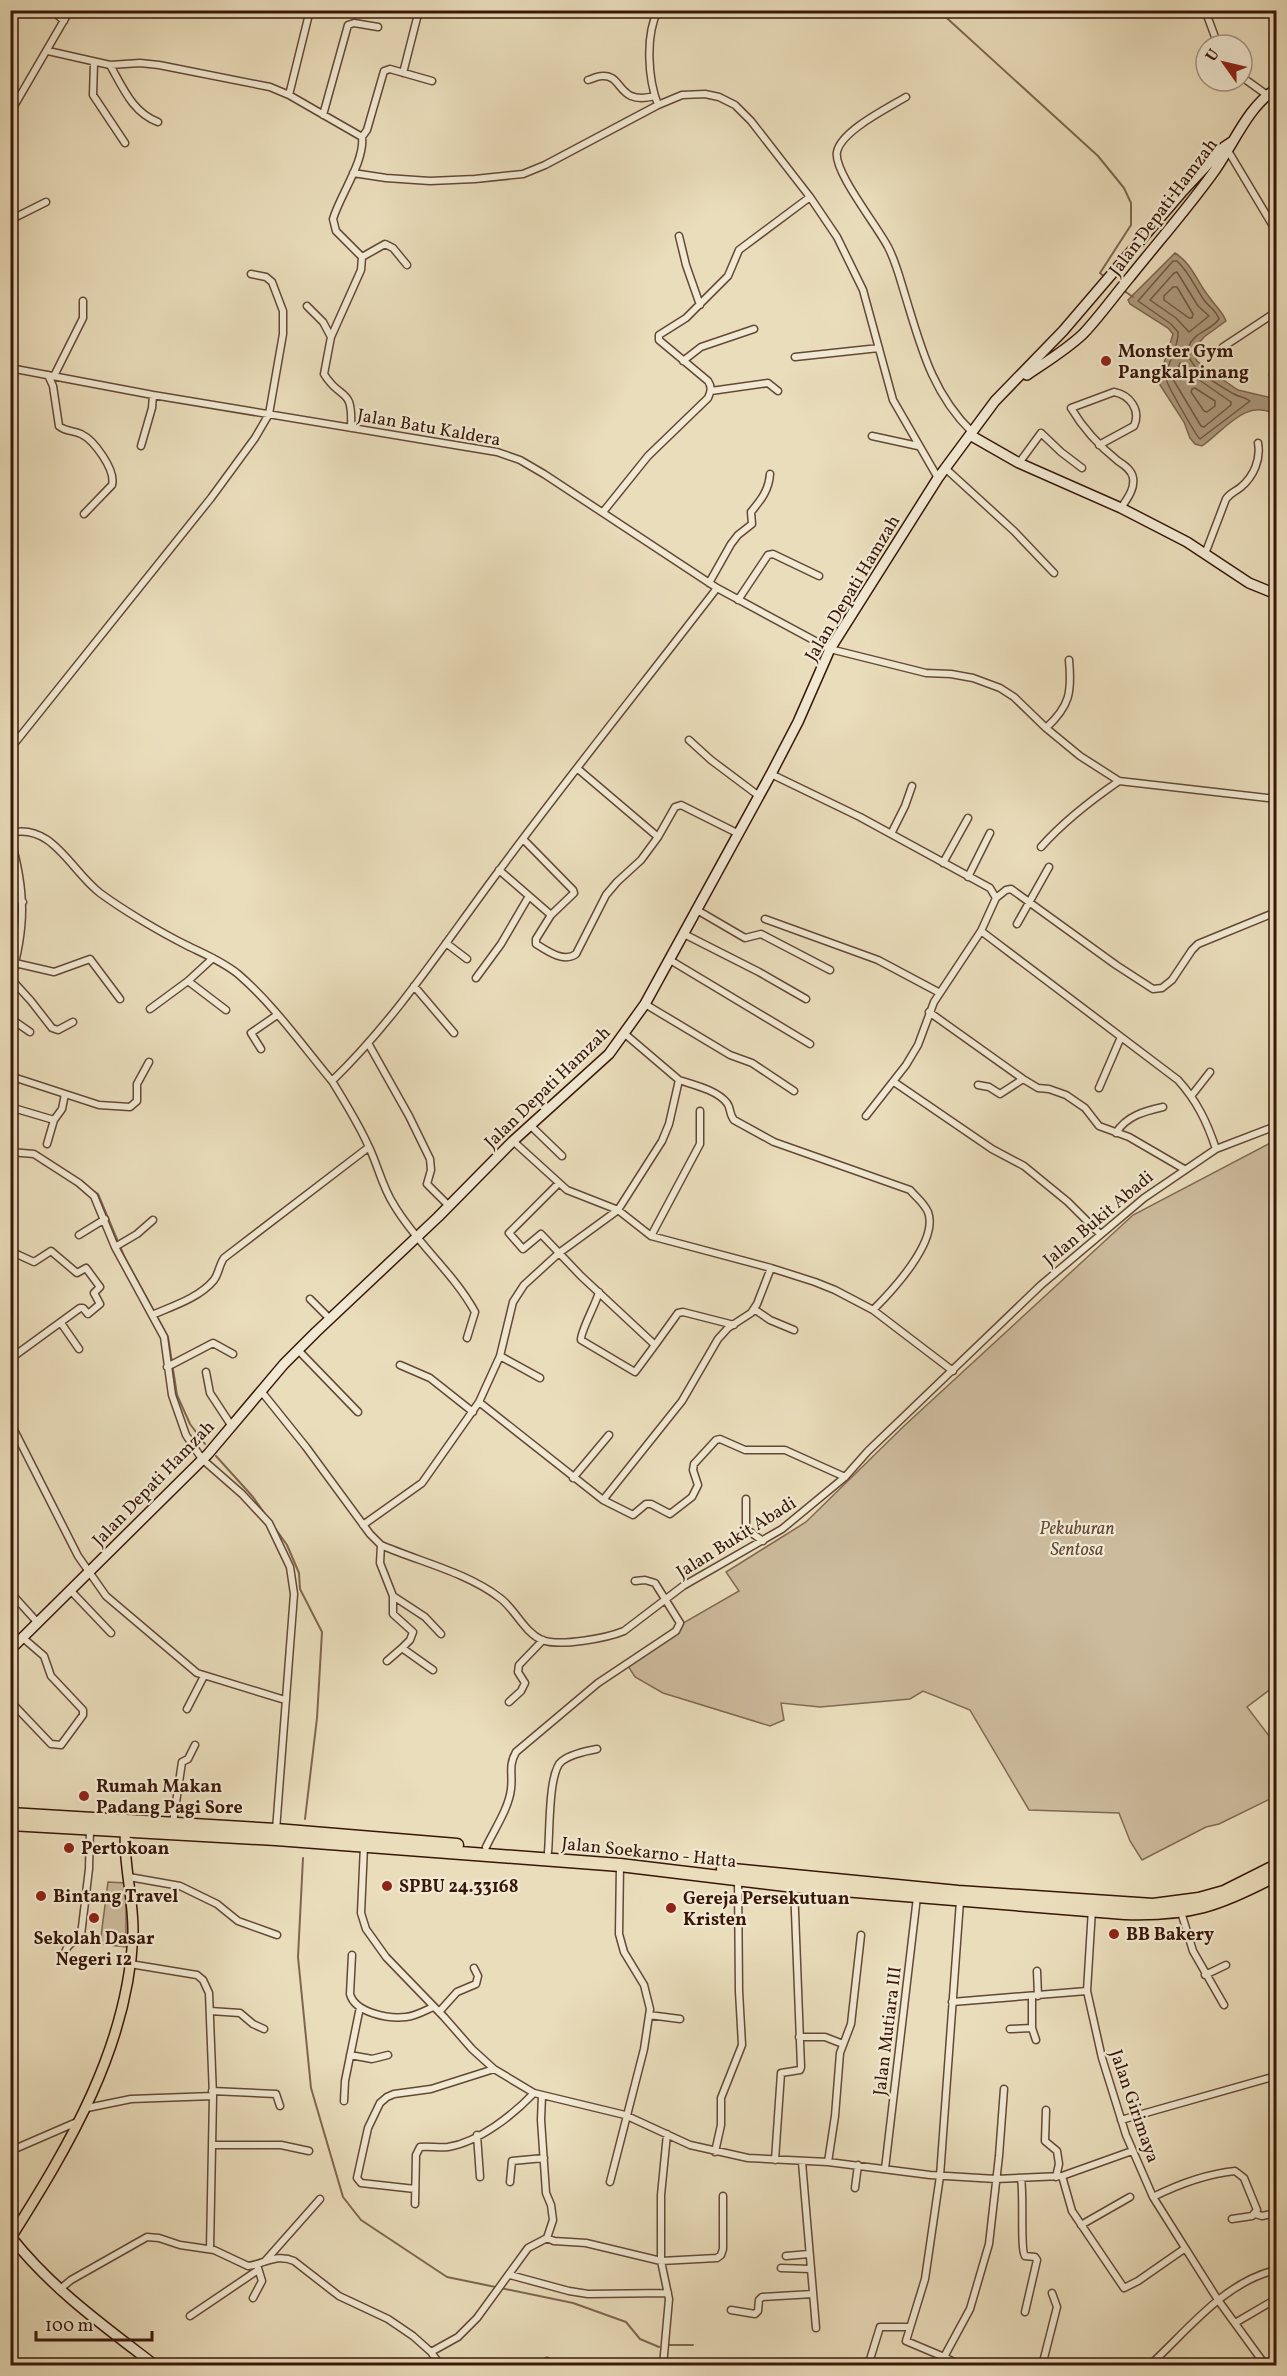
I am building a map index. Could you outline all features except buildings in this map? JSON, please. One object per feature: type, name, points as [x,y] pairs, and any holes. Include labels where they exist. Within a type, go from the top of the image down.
[{"type":"highway","name":"Jalan Soekarno - Hatta","points":[[10,1814],[126,1826],[548,1852],[714,1872],[738,1879],[795,1886],[960,1901],[1093,1907],[1153,1905],[1199,1899],[1224,1892],[1276,1866]]},
{"type":"highway","name":"Jalan Soekarno - Hatta","points":[[10,1824],[90,1828],[173,1824],[364,1846],[958,1892],[1146,1914],[1181,1912],[1233,1898],[1276,1875]]},
{"type":"main road","name":"Jalan Depati Hamzah","points":[[1010,386],[1072,343],[1118,292],[1193,200],[1267,95],[1276,90]]},
{"type":"main road","name":"Jalan Depati Hamzah","points":[[10,1650],[208,1454],[261,1391],[330,1318],[417,1237],[513,1141],[609,1054],[645,1004],[739,834],[798,722],[830,649],[938,478],[995,401],[1063,331],[1115,269],[1227,149]]},
{"type":"main road","points":[[971,434],[1019,463],[1121,508],[1205,554],[1249,583],[1276,594]]},
{"type":"main road","points":[[126,1826],[133,1932],[120,2021],[87,2108],[11,2237],[59,2290],[151,2364]]},
{"type":"street","points":[[52,10],[64,21]]},
{"type":"street","points":[[10,113],[70,10]]},
{"type":"street","points":[[289,95],[310,10]]},
{"type":"street","points":[[658,10],[649,37],[654,96],[658,105]]},
{"type":"street","points":[[1204,10],[1213,33]]},
{"type":"street","points":[[403,73],[417,18]]},
{"type":"street","points":[[323,115],[348,25],[354,23],[378,27]]},
{"type":"street","points":[[48,51],[94,63],[159,65],[270,87],[289,95],[362,137]]},
{"type":"street","points":[[1276,58],[1276,78]]},
{"type":"street","points":[[94,63],[93,95],[125,143]]},
{"type":"street","points":[[110,65],[131,101],[147,118],[158,122]]},
{"type":"street","points":[[351,428],[352,407],[347,396],[328,381],[324,374],[331,337],[361,270],[362,257],[336,231],[333,224],[335,212],[353,173],[363,143],[362,137],[367,130],[384,71],[390,69],[432,81]]},
{"type":"street","points":[[588,80],[602,76],[610,77],[626,94],[634,98],[654,96]]},
{"type":"street","points":[[1254,86],[1267,95]]},
{"type":"street","points":[[353,173],[430,181],[523,174],[545,165],[658,105],[692,93],[720,97],[735,105],[751,121],[810,196],[837,237],[860,281],[893,400],[938,478]]},
{"type":"street","points":[[906,97],[848,134],[839,144],[836,156],[841,173],[881,232],[893,257],[934,384],[971,434]]},
{"type":"street","points":[[1227,149],[1276,231]]},
{"type":"street","points":[[603,512],[648,456],[708,398],[711,392],[711,385],[708,381],[659,340],[659,334],[686,318],[728,276],[739,250],[810,196]]},
{"type":"street","points":[[10,220],[46,202]]},
{"type":"street","points":[[679,236],[700,305]]},
{"type":"street","points":[[362,257],[385,244],[393,248],[407,265]]},
{"type":"street","points":[[10,749],[211,498],[255,438],[269,414],[282,334],[282,311],[272,282],[266,277],[252,274]]},
{"type":"street","points":[[83,301],[82,318],[51,376],[59,426],[89,438],[104,458],[112,475],[112,485],[84,514]]},
{"type":"street","points":[[307,306],[323,322],[331,337]]},
{"type":"street","points":[[1223,347],[1276,312]]},
{"type":"street","points":[[683,361],[701,347],[754,329]]},
{"type":"street","points":[[795,357],[879,348]]},
{"type":"street","name":"Jalan Batu Kaldera","points":[[10,368],[153,395],[497,452],[520,460],[717,588],[830,649],[926,673],[951,674],[991,684],[1014,697],[1080,756],[1119,781]]},
{"type":"street","points":[[711,392],[768,383],[778,390]]},
{"type":"street","points":[[1099,445],[1134,426],[1137,413],[1131,401],[1121,393],[1114,392],[1071,408],[1084,429],[1099,445],[1131,470],[1133,476],[1131,491],[1121,508]]},
{"type":"street","points":[[141,447],[152,408],[153,395]]},
{"type":"street","points":[[1019,463],[1041,433],[1082,468]]},
{"type":"street","points":[[872,436],[918,446]]},
{"type":"street","points":[[1205,554],[1226,499],[1231,492],[1241,487],[1257,463],[1260,456],[1258,443]]},
{"type":"street","points":[[945,468],[1014,531],[1054,573]]},
{"type":"street","points":[[709,583],[731,544],[752,524],[751,512],[761,501],[770,481],[770,474]]},
{"type":"street","points":[[738,600],[768,555],[773,554],[819,576]]},
{"type":"street","points":[[332,1081],[368,1043],[414,986],[499,870],[717,588]]},
{"type":"street","points":[[1046,728],[1060,715],[1069,696],[1071,685],[1069,660]]},
{"type":"street","points":[[689,740],[711,760],[759,796]]},
{"type":"street","points":[[578,769],[658,837]]},
{"type":"street","points":[[771,774],[891,834],[990,888],[996,898]]},
{"type":"street","points":[[1041,847],[1082,806],[1119,781],[1276,799]]},
{"type":"street","points":[[891,834],[912,786]]},
{"type":"street","points":[[523,840],[573,890],[573,893],[551,915],[548,924],[536,939],[536,944],[560,957],[573,957],[606,895],[641,860],[678,805],[739,834]]},
{"type":"street","points":[[943,863],[968,818]]},
{"type":"street","points":[[10,832],[21,830],[40,834],[59,850],[84,879],[100,893],[185,945],[213,958],[240,977],[276,1015],[332,1081],[369,1147],[390,1199],[417,1237],[459,1285],[475,1312],[467,1338]]},
{"type":"street","points":[[968,877],[990,833]]},
{"type":"street","points":[[10,837],[23,902],[21,942],[11,980],[31,1000],[51,1028],[58,1030],[74,1022]]},
{"type":"street","points":[[1017,924],[1049,867]]},
{"type":"street","points":[[499,870],[551,915]]},
{"type":"street","points":[[866,1116],[894,1082],[918,1045],[929,1012],[981,931],[996,898],[1006,890],[1011,889],[1029,901],[1116,965],[1153,988],[1162,988],[1172,980],[1198,944],[1276,912]]},
{"type":"street","points":[[10,894],[23,902]]},
{"type":"street","points":[[476,978],[501,944],[529,896]]},
{"type":"street","points":[[696,910],[745,939],[761,934],[830,970]]},
{"type":"street","points":[[765,919],[878,960],[940,993]]},
{"type":"street","points":[[981,931],[1178,1080],[1192,1095],[1206,1120],[1216,1149]]},
{"type":"street","points":[[684,934],[806,999]]},
{"type":"street","points":[[446,943],[467,959]]},
{"type":"street","points":[[15,963],[54,972],[90,958],[120,999]]},
{"type":"street","points":[[150,1009],[188,981],[213,958]]},
{"type":"street","points":[[670,960],[810,1044]]},
{"type":"street","points":[[188,981],[226,1010]]},
{"type":"street","points":[[414,986],[454,1033]]},
{"type":"street","points":[[645,1004],[730,1055],[752,1064],[794,1091]]},
{"type":"street","points":[[929,1012],[1023,1079],[1038,1088],[1066,1095],[1085,1108],[1100,1126],[1129,1137],[1184,1169]]},
{"type":"street","points":[[261,1048],[251,1033],[276,1015]]},
{"type":"street","points":[[10,1018],[30,1032]]},
{"type":"street","points":[[625,1034],[679,1080],[698,1086],[724,1099],[729,1105],[731,1117],[764,1138],[910,1191],[921,1202],[928,1212],[930,1223],[927,1238],[903,1276],[873,1310]]},
{"type":"street","points":[[1099,1088],[1121,1037]]},
{"type":"street","points":[[368,1043],[430,1159],[431,1170],[427,1184],[449,1206]]},
{"type":"street","points":[[10,1076],[105,1106],[130,1107],[137,1101],[137,1084],[149,1062]]},
{"type":"street","points":[[1192,1095],[1210,1072]]},
{"type":"street","points":[[978,1085],[989,1087],[1000,1094],[1023,1079]]},
{"type":"street","points":[[363,1525],[422,1483],[479,1402],[500,1356],[515,1298],[526,1282],[558,1253],[618,1210],[662,1141],[669,1124],[679,1080]]},
{"type":"street","points":[[894,1082],[992,1149],[1024,1166],[1068,1202],[1100,1234]]},
{"type":"street","points":[[47,1144],[54,1120],[62,1109],[65,1094]]},
{"type":"street","points":[[10,1107],[54,1120]]},
{"type":"street","points":[[1116,1133],[1119,1128],[1140,1113],[1163,1107]]},
{"type":"street","points":[[651,1236],[700,1144],[700,1111]]},
{"type":"street","points":[[531,1126],[562,1156]]},
{"type":"street","name":"Jalan Bukit Abadi","points":[[543,1640],[571,1641],[614,1635],[624,1631],[683,1586],[763,1541],[807,1510],[845,1477],[868,1451],[1041,1285],[1100,1234],[1184,1169],[1216,1149],[1276,1126]]},
{"type":"street","points":[[513,1141],[559,1183],[579,1195],[618,1210],[651,1236],[815,1282],[873,1310],[953,1371]]},
{"type":"street","points":[[153,1314],[195,1296],[218,1272],[224,1258],[369,1147]]},
{"type":"street","points":[[10,1152],[29,1152],[80,1183],[94,1196],[166,1344],[172,1395],[186,1435],[202,1459],[242,1494],[269,1523],[290,1567],[294,1594],[276,1835]]},
{"type":"street","points":[[559,1183],[509,1233],[523,1249],[541,1234],[655,1345]]},
{"type":"street","points":[[79,1235],[105,1219]]},
{"type":"street","points":[[117,1246],[153,1220]]},
{"type":"street","points":[[10,1251],[34,1262],[51,1251],[77,1273],[86,1268],[100,1287],[94,1293],[100,1304],[88,1314],[80,1308],[10,1359]]},
{"type":"street","points":[[603,1500],[682,1401],[718,1339],[754,1309],[771,1268]]},
{"type":"street","points":[[599,1292],[594,1309],[581,1331],[581,1340],[634,1372],[678,1313],[683,1312],[734,1325]]},
{"type":"street","points":[[310,1299],[330,1318]]},
{"type":"street","points":[[754,1309],[770,1320],[794,1330]]},
{"type":"street","points":[[61,1323],[79,1349]]},
{"type":"street","points":[[169,1367],[213,1344],[233,1354]]},
{"type":"street","points":[[298,1350],[358,1412]]},
{"type":"street","points":[[500,1356],[540,1378]]},
{"type":"street","points":[[400,1365],[430,1378],[472,1412]]},
{"type":"street","points":[[206,1372],[210,1394],[231,1425]]},
{"type":"street","points":[[261,1391],[306,1447],[363,1525],[381,1545],[474,1582],[501,1599],[532,1632],[543,1640],[519,1665],[518,1672],[525,1683],[508,1702]]},
{"type":"street","points":[[479,1402],[573,1478],[603,1500],[633,1515],[646,1504],[651,1504],[670,1514],[692,1497],[698,1485],[693,1470],[694,1464],[716,1440],[744,1450],[785,1450],[845,1477]]},
{"type":"street","points":[[10,1422],[78,1556],[106,1596],[194,1671],[285,1700]]},
{"type":"street","points":[[573,1478],[609,1435]]},
{"type":"street","points":[[746,1499],[746,1529],[763,1541]]},
{"type":"street","points":[[381,1545],[380,1563],[393,1596],[393,1614],[413,1632],[410,1640],[387,1661]]},
{"type":"street","points":[[486,1847],[508,1802],[512,1789],[511,1760],[516,1752],[597,1683],[676,1631],[680,1623],[655,1583],[645,1580],[635,1581]]},
{"type":"street","points":[[71,1591],[111,1633]]},
{"type":"street","points":[[10,1592],[38,1623]]},
{"type":"street","points":[[393,1596],[425,1617],[441,1634]]},
{"type":"street","points":[[10,1701],[51,1744],[56,1746],[61,1745],[83,1715],[82,1710],[51,1676],[44,1656],[24,1638]]},
{"type":"street","points":[[402,1648],[433,1670]]},
{"type":"street","points":[[187,1708],[204,1676]]},
{"type":"street","points":[[173,1824],[181,1763],[183,1760],[188,1760],[195,1745]]},
{"type":"street","points":[[548,1852],[553,1777],[558,1764],[563,1759],[597,1749]]},
{"type":"street","points":[[64,1959],[69,1943],[81,1935],[89,1869],[90,1828]]},
{"type":"street","points":[[364,1846],[361,1913],[363,1922],[386,1957],[472,2049],[494,2069],[534,2093],[626,2115],[690,2145],[739,2157],[828,2162],[940,2176],[996,2180],[1059,2176],[1132,2151]]},
{"type":"street","points":[[610,2182],[644,2049],[649,2015],[645,1984],[624,1952],[619,1934],[620,1865]]},
{"type":"street","points":[[129,1877],[180,1886],[217,1904],[238,1921],[277,1935]]},
{"type":"street","points":[[715,2152],[721,2125],[721,2098],[742,2045],[738,1879]]},
{"type":"street","points":[[775,2160],[781,2074],[784,2071],[801,2069],[795,1886]]},
{"type":"street","name":"Jalan Mutiara III","points":[[885,2169],[918,1897]]},
{"type":"street","points":[[960,1901],[940,2176],[925,2279],[907,2343],[962,2366]]},
{"type":"street","name":"Jalan Girimaya","points":[[1093,1907],[1087,1991],[1099,2047],[1132,2151],[1153,2197],[1184,2249],[1266,2366]]},
{"type":"street","points":[[1181,1912],[1193,1951],[1224,2005]]},
{"type":"street","points":[[828,2162],[835,2116],[840,2053],[851,2024],[861,1935]]},
{"type":"street","points":[[352,1954],[351,2000],[360,2007],[377,2013],[405,2017],[436,2009],[462,1988],[476,1984],[477,1976],[474,1968]]},
{"type":"street","points":[[130,1964],[200,1977],[209,1993],[212,2093],[210,2249]]},
{"type":"street","points":[[1205,1975],[1226,1965]]},
{"type":"street","points":[[1036,2040],[1032,2028],[1037,1971]]},
{"type":"street","points":[[952,2002],[1087,1991]]},
{"type":"street","points":[[344,2101],[345,2082],[360,2007]]},
{"type":"street","points":[[210,2011],[240,2013],[253,2024],[264,2029]]},
{"type":"street","points":[[649,2015],[680,2019]]},
{"type":"street","points":[[1010,2029],[1032,2028]]},
{"type":"street","points":[[799,2037],[825,2037],[843,2044]]},
{"type":"street","points":[[351,2055],[372,2059],[388,2055]]},
{"type":"street","points":[[415,2188],[361,2183],[357,2178],[365,2136],[380,2103],[394,2094],[431,2089],[494,2069]]},
{"type":"street","points":[[1121,2120],[1276,2076]]},
{"type":"street","points":[[944,2357],[970,2309],[989,2244],[1004,2089]]},
{"type":"street","points":[[87,2108],[130,2099],[212,2093],[276,2094],[280,2106]]},
{"type":"street","points":[[416,2204],[416,2155],[420,2147],[455,2145],[477,2135],[504,2120],[534,2093]]},
{"type":"street","points":[[431,2352],[458,2337],[510,2275],[528,2248],[547,2238],[553,2220],[551,2205],[546,2193],[541,2120],[542,2095]]},
{"type":"street","points":[[1046,2110],[1044,2137],[1047,2144],[1057,2151],[1059,2176],[1072,2211],[1124,2288],[1138,2282],[1184,2249]]},
{"type":"street","points":[[10,2151],[80,2121]]},
{"type":"street","points":[[663,2366],[668,2293],[662,2261],[662,2179],[667,2134]]},
{"type":"street","points":[[477,2135],[480,2177]]},
{"type":"street","points":[[212,2145],[281,2145],[309,2151]]},
{"type":"street","points":[[510,2182],[512,2161],[544,2158]]},
{"type":"street","points":[[802,2162],[816,2328]]},
{"type":"street","points":[[855,2188],[858,2165]]},
{"type":"street","points":[[1153,2197],[1193,2180],[1235,2171],[1244,2178],[1256,2207],[1255,2214]]},
{"type":"street","points":[[1021,2179],[1022,2252],[1037,2260],[1025,2312]]},
{"type":"street","points":[[547,2238],[554,2241],[586,2243],[662,2261],[720,2256],[723,2249],[723,2196]]},
{"type":"street","points":[[1081,2225],[1130,2197]]},
{"type":"street","points":[[190,2316],[266,2260],[320,2199]]},
{"type":"street","points":[[1232,2218],[1276,2213]]},
{"type":"street","points":[[59,2290],[88,2269],[147,2237],[210,2249],[245,2266],[257,2267]]},
{"type":"street","points":[[786,2256],[809,2254]]},
{"type":"street","points":[[266,2260],[283,2257],[294,2260],[339,2296],[388,2319],[413,2336],[431,2352],[441,2366]]},
{"type":"street","points":[[254,2298],[262,2281],[257,2267]]},
{"type":"street","points":[[781,2268],[810,2269]]},
{"type":"street","points":[[1149,2366],[1218,2300],[1256,2276],[1276,2270]]},
{"type":"street","points":[[510,2275],[588,2294],[668,2293]]},
{"type":"street","points":[[1042,2366],[1057,2307],[1052,2293]]},
{"type":"street","points":[[731,2310],[755,2314],[762,2296],[813,2294]]},
{"type":"street","points":[[1235,2323],[1276,2299]]},
{"type":"street","points":[[868,2366],[880,2327],[910,2327]]},
{"type":"green space","name":"Pekuburan Sentosa","points":[[1276,1140],[1276,1685],[1247,1707],[1276,1745],[1274,1778],[1276,1796],[1219,1824],[1206,1827],[1142,1860],[1130,1841],[1119,1813],[1029,1810],[970,1710],[923,1691],[910,1699],[820,1707],[781,1703],[784,1720],[770,1726],[663,1693],[635,1677],[628,1666],[671,1630],[739,1591],[726,1572],[806,1522],[904,1426],[1133,1215]]},
{"type":"green space","points":[[108,1882],[126,1883],[126,1947],[100,1944]]},
{"type":"water","points":[[1175,253],[1191,268],[1226,321],[1204,337],[1194,349],[1193,353],[1197,361],[1238,390],[1276,399],[1276,415],[1255,410],[1245,413],[1202,446],[1195,444],[1190,438],[1184,422],[1160,385],[1161,373],[1173,334],[1168,328],[1130,304],[1128,300]]},
{"type":"waterway","points":[[938,10],[1098,156],[1124,188],[1131,203],[1131,225],[1100,273],[1106,278]]},
{"type":"waterway","points":[[1123,290],[1133,297]]},
{"type":"waterway","points":[[90,1189],[98,1194],[124,1256],[168,1337],[177,1395],[190,1424],[205,1444]]},
{"type":"waterway","points":[[216,1456],[253,1497],[287,1545],[299,1573],[300,1589],[322,1632],[317,1718],[305,1819]]},
{"type":"waterway","points":[[303,1858],[298,1957],[311,2088],[343,2197],[361,2220],[447,2277],[573,2303],[626,2322],[640,2339],[659,2347]]},
{"type":"waterway","points":[[669,2345],[693,2345]]},
{"type":"place","name":"Monster Gym Pangkalpinang","points":[[1106,361]]},
{"type":"place","name":"Rumah Makan Padang Pagi Sore","points":[[84,1796]]},
{"type":"place","name":"Pertokoan","points":[[69,1848]]},
{"type":"place","name":"SPBU 24.33168","points":[[387,1886]]},
{"type":"place","name":"Bintang Travel","points":[[41,1896]]},
{"type":"place","name":"Gereja Persekutuan Kristen","points":[[671,1908]]},
{"type":"place","name":"Sekolah Dasar Negeri 12","points":[[94,1918]]},
{"type":"place","name":"BB Bakery","points":[[1114,1934]]}]
